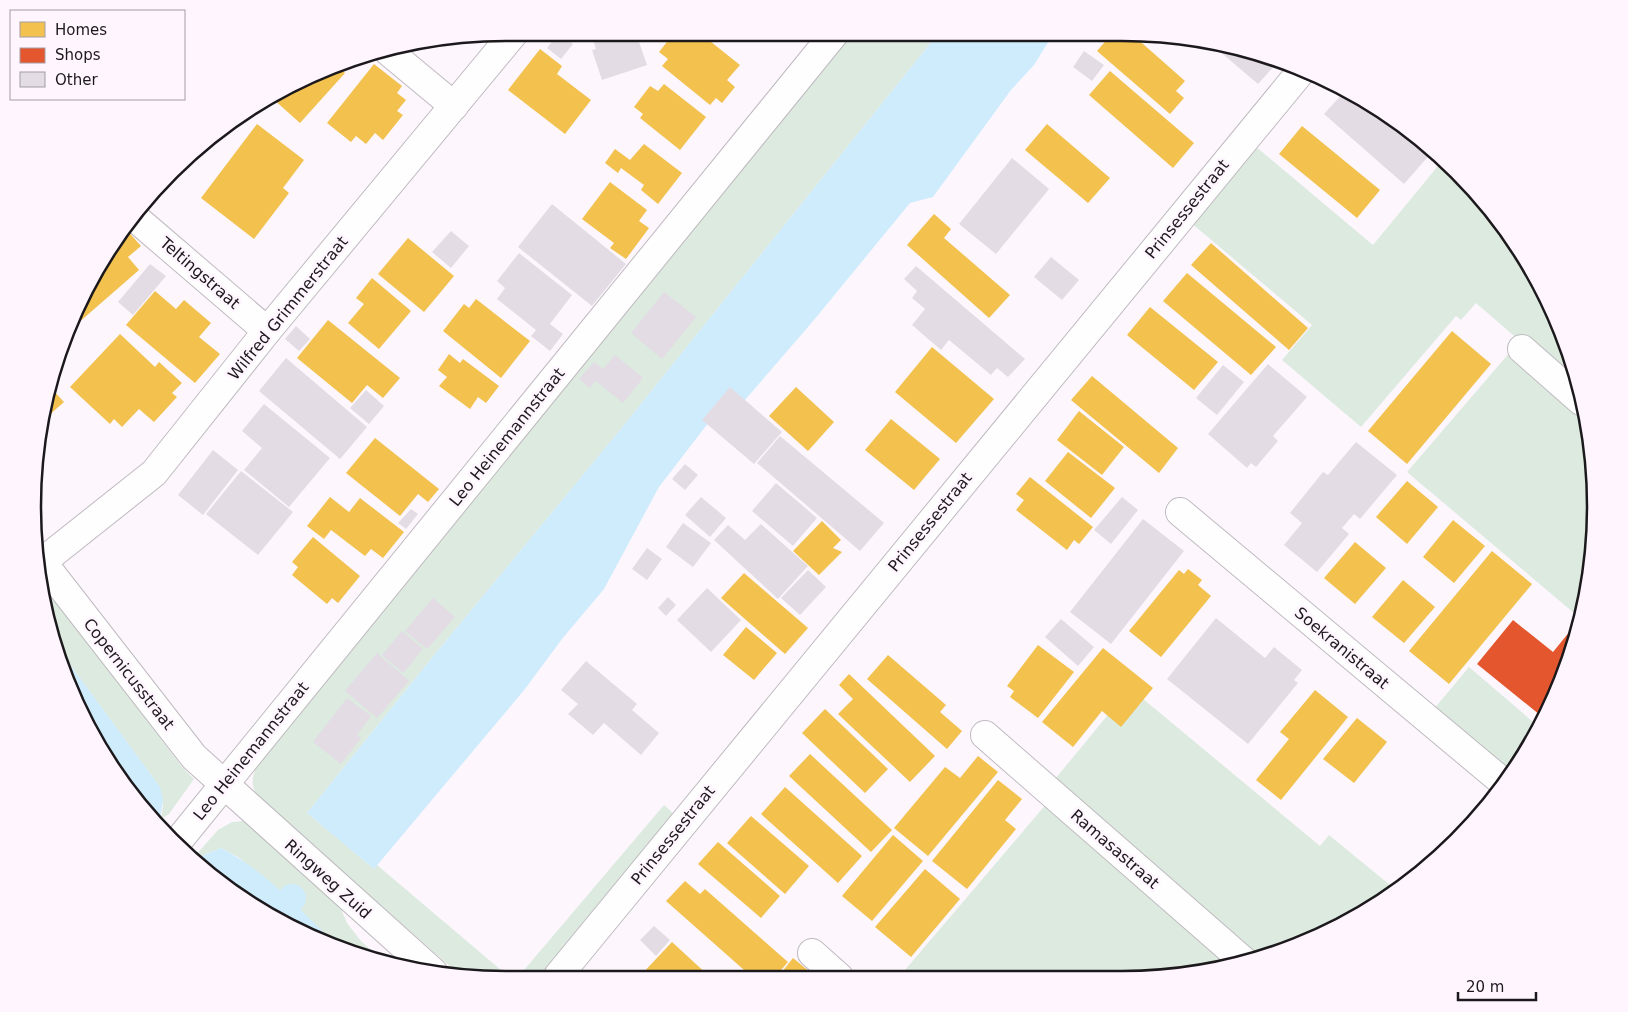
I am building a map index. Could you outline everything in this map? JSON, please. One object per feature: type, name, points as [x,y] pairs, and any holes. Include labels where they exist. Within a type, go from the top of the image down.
[{"type":"street","name":"Wilfred Grimmerstraat","points":[[44,558],[154,473],[267,331],[507,41]]},
{"type":"street","name":"Leo Heinemannstraat","points":[[181,838],[828,41]]},
{"type":"street","points":[[392,55],[454,106]]},
{"type":"street","name":"Prinsessestraat","points":[[562,971],[1297,76]]},
{"type":"street","name":"Teltingstraat","points":[[139,221],[267,331]]},
{"type":"street","points":[[1522,349],[1573,394]]},
{"type":"street","name":"Soekranistraat","points":[[1180,512],[1498,779]]},
{"type":"street","name":"Copernicusstraat","points":[[45,565],[194,757],[224,785]]},
{"type":"street","name":"Ramasastraat","points":[[985,735],[1238,956]]},
{"type":"street","name":"Ringweg Zuid","points":[[224,785],[423,963]]},
{"type":"street","points":[[812,953],[833,971]]},
{"type":"shaded area","points":[[846,41],[932,41],[620,430],[307,813],[374,869],[377,865],[502,971],[452,968],[258,797],[253,781],[257,766]]},
{"type":"shaded area","points":[[1255,146],[1373,245],[1438,166],[1451,177],[1491,223],[1524,274],[1539,300],[1551,328],[1571,385],[1476,303],[1461,320],[1456,316],[1361,427],[1282,360],[1312,325],[1190,222]]},
{"type":"shaded area","points":[[1511,351],[1576,406],[1578,415],[1583,445],[1587,506],[1583,567],[1574,613],[1407,472]]},
{"type":"shaded area","points":[[49,591],[182,767],[194,779],[169,814],[162,818],[163,805],[160,787],[69,663],[57,626]]},
{"type":"shaded area","points":[[1469,667],[1533,722],[1504,770],[1433,710]]},
{"type":"shaded area","points":[[1130,688],[1320,846],[1329,835],[1390,885],[1328,923],[1247,954],[1051,784]]},
{"type":"shaded area","points":[[1048,802],[1229,958],[1183,967],[1152,970],[904,971]]},
{"type":"shaded area","points":[[664,805],[675,815],[546,971],[523,971]]},
{"type":"shaded area","points":[[245,821],[254,826],[329,893],[341,909],[347,923],[361,941],[372,951],[325,934],[277,889],[238,857],[221,848],[202,857],[198,853],[218,830],[232,822]]},
{"type":"water","points":[[932,41],[1049,41],[1034,65],[1011,90],[933,197],[910,203],[814,320],[745,400],[726,400],[659,487],[604,589],[562,639],[525,689],[374,869],[307,813],[620,430]]},
{"type":"water","points":[[69,663],[160,787],[163,800],[161,816],[137,789],[104,738],[89,712]]},
{"type":"water","points":[[221,848],[237,857],[268,880],[326,934],[300,923],[248,892],[223,875],[202,857]]},
{"type":"building: Homes","points":[[668,41],[710,41],[740,65],[727,80],[735,87],[722,103],[716,98],[710,105],[662,66],[668,59],[659,52]]},
{"type":"building: Homes","points":[[1106,41],[1140,42],[1185,81],[1176,91],[1184,98],[1170,114],[1097,51]]},
{"type":"building: Homes","points":[[540,49],[562,66],[557,74],[591,100],[565,134],[508,90]]},
{"type":"building: Homes","points":[[374,64],[402,86],[397,93],[406,100],[397,111],[403,115],[383,140],[375,133],[366,144],[356,136],[351,142],[327,123]]},
{"type":"building: Homes","points":[[343,71],[345,73],[300,123],[277,102],[300,89]]},
{"type":"building: Homes","points":[[1110,71],[1194,143],[1173,168],[1089,95]]},
{"type":"building: Homes","points":[[664,84],[706,117],[680,150],[640,118],[643,114],[634,107],[650,86],[658,91]]},
{"type":"building: Homes","points":[[257,124],[304,160],[283,188],[289,193],[254,239],[201,198]]},
{"type":"building: Homes","points":[[1047,124],[1110,178],[1088,203],[1025,150]]},
{"type":"building: Homes","points":[[1302,126],[1380,190],[1357,218],[1279,154]]},
{"type":"building: Homes","points":[[644,144],[682,173],[658,204],[641,190],[644,185],[621,168],[618,173],[605,163],[615,149],[630,160]]},
{"type":"building: Homes","points":[[610,182],[647,210],[639,221],[649,228],[626,259],[610,248],[614,243],[582,219]]},
{"type":"building: Homes","points":[[934,214],[951,229],[944,238],[1010,295],[989,318],[907,245]]},
{"type":"building: Homes","points":[[130,233],[141,246],[128,257],[139,270],[80,322],[89,300]]},
{"type":"building: Homes","points":[[408,238],[454,276],[424,312],[378,274]]},
{"type":"building: Homes","points":[[1211,243],[1308,328],[1289,350],[1191,265]]},
{"type":"building: Homes","points":[[1187,273],[1276,347],[1251,375],[1163,301]]},
{"type":"building: Homes","points":[[372,278],[411,311],[379,349],[348,323],[364,304],[356,298]]},
{"type":"building: Homes","points":[[155,291],[176,309],[184,300],[211,323],[199,337],[220,354],[195,383],[126,325]]},
{"type":"building: Homes","points":[[476,299],[530,341],[501,378],[443,331],[464,304],[469,308]]},
{"type":"building: Homes","points":[[1150,307],[1218,362],[1194,390],[1127,335]]},
{"type":"building: Homes","points":[[328,320],[400,378],[383,398],[367,385],[352,403],[297,358]]},
{"type":"building: Homes","points":[[1452,331],[1491,364],[1407,464],[1368,431]]},
{"type":"building: Homes","points":[[120,334],[155,367],[159,362],[182,383],[172,393],[177,397],[154,422],[139,409],[122,427],[114,419],[110,424],[70,387]]},
{"type":"building: Homes","points":[[932,347],[994,399],[956,443],[895,392]]},
{"type":"building: Homes","points":[[449,354],[460,363],[463,359],[499,386],[486,403],[478,397],[470,409],[439,386],[447,377],[438,370]]},
{"type":"building: Homes","points":[[1092,376],[1178,448],[1159,473],[1071,400]]},
{"type":"building: Homes","points":[[796,387],[834,422],[808,451],[769,416]]},
{"type":"building: Homes","points":[[55,393],[64,402],[50,414]]},
{"type":"building: Homes","points":[[1079,411],[1124,447],[1102,475],[1057,440]]},
{"type":"building: Homes","points":[[891,419],[940,459],[914,490],[865,450]]},
{"type":"building: Homes","points":[[375,438],[439,489],[428,502],[418,494],[400,516],[346,473]]},
{"type":"building: Homes","points":[[1068,452],[1115,488],[1091,518],[1045,481]]},
{"type":"building: Homes","points":[[1030,477],[1093,527],[1079,544],[1074,540],[1067,550],[1016,510],[1024,500],[1016,494]]},
{"type":"building: Homes","points":[[1407,481],[1438,507],[1407,544],[1376,517]]},
{"type":"building: Homes","points":[[330,497],[349,512],[360,498],[404,532],[383,558],[371,549],[365,556],[331,530],[324,539],[307,526]]},
{"type":"building: Homes","points":[[1453,520],[1485,546],[1454,583],[1423,557]]},
{"type":"building: Homes","points":[[822,521],[841,540],[833,548],[842,552],[819,575],[793,551]]},
{"type":"building: Homes","points":[[313,537],[360,576],[338,603],[332,598],[327,604],[292,575],[298,567],[292,562]]},
{"type":"building: Homes","points":[[1355,542],[1386,568],[1355,604],[1324,578]]},
{"type":"building: Homes","points":[[1492,551],[1532,584],[1449,684],[1409,651]]},
{"type":"building: Homes","points":[[1188,569],[1202,580],[1198,585],[1211,596],[1161,657],[1129,631],[1179,570],[1184,574]]},
{"type":"building: Homes","points":[[744,573],[808,628],[785,654],[721,598]]},
{"type":"building: Homes","points":[[1403,580],[1435,607],[1404,643],[1372,617]]},
{"type":"building: Homes","points":[[746,627],[777,653],[754,680],[723,655]]},
{"type":"building: Homes","points":[[1038,645],[1074,672],[1038,718],[1010,697],[1014,691],[1007,686]]},
{"type":"building: Homes","points":[[1103,648],[1153,688],[1121,727],[1102,711],[1073,747],[1042,722]]},
{"type":"building: Homes","points":[[888,655],[946,705],[940,712],[962,731],[947,749],[867,679]]},
{"type":"building: Homes","points":[[849,674],[935,756],[910,782],[838,714],[853,699],[839,685]]},
{"type":"building: Homes","points":[[1315,690],[1348,717],[1281,800],[1256,780],[1289,739],[1280,732]]},
{"type":"building: Homes","points":[[825,709],[888,769],[865,793],[802,733]]},
{"type":"building: Homes","points":[[1357,718],[1387,742],[1354,783],[1323,759]]},
{"type":"building: Homes","points":[[810,754],[892,830],[871,852],[789,776]]},
{"type":"building: Homes","points":[[978,756],[998,772],[928,856],[894,828],[945,767],[960,778]]},
{"type":"building: Homes","points":[[998,780],[1022,799],[1005,820],[1016,829],[967,889],[932,861]]},
{"type":"building: Homes","points":[[785,787],[862,856],[838,883],[761,814]]},
{"type":"building: Homes","points":[[751,816],[809,866],[785,894],[727,843]]},
{"type":"building: Homes","points":[[893,835],[923,861],[872,921],[842,896]]},
{"type":"building: Homes","points":[[718,842],[780,896],[761,918],[698,864]]},
{"type":"building: Homes","points":[[925,869],[960,899],[911,957],[875,927]]},
{"type":"building: Homes","points":[[685,881],[700,894],[705,889],[788,962],[780,971],[745,971],[666,901]]},
{"type":"building: Homes","points":[[672,942],[703,971],[645,971]]},
{"type":"building: Homes","points":[[793,958],[809,971],[783,971]]},
{"type":"building: Shops","points":[[1513,620],[1553,652],[1569,632],[1551,684],[1538,713],[1477,664]]},
{"type":"building: Other","points":[[553,41],[569,41],[573,44],[561,59],[547,48]]},
{"type":"building: Other","points":[[594,41],[639,41],[647,65],[602,80],[592,50],[596,49]]},
{"type":"building: Other","points":[[1084,51],[1104,65],[1092,81],[1073,67]]},
{"type":"building: Other","points":[[1220,52],[1274,67],[1258,84]]},
{"type":"building: Other","points":[[1340,96],[1405,137],[1428,157],[1404,184],[1324,114]]},
{"type":"building: Other","points":[[1012,158],[1049,189],[996,254],[959,224]]},
{"type":"building: Other","points":[[552,204],[626,264],[592,306],[518,247]]},
{"type":"building: Other","points":[[451,231],[469,246],[451,268],[432,252]]},
{"type":"building: Other","points":[[519,253],[572,295],[550,324],[563,334],[550,351],[531,336],[536,330],[497,299],[505,288],[497,281]]},
{"type":"building: Other","points":[[1051,257],[1079,280],[1062,300],[1034,277]]},
{"type":"building: Other","points":[[150,264],[166,276],[133,315],[118,302]]},
{"type":"building: Other","points":[[916,266],[1025,359],[1008,377],[997,368],[991,375],[949,340],[941,350],[912,325],[925,309],[912,298],[917,291],[904,279]]},
{"type":"building: Other","points":[[664,292],[696,317],[662,359],[631,333]]},
{"type":"building: Other","points":[[296,326],[310,339],[299,351],[285,339]]},
{"type":"building: Other","points":[[615,355],[643,378],[623,403],[596,381],[590,388],[579,379],[594,362],[603,369]]},
{"type":"building: Other","points":[[286,358],[367,427],[340,459],[259,391]]},
{"type":"building: Other","points":[[1268,364],[1307,397],[1273,436],[1278,441],[1256,467],[1251,463],[1247,468],[1208,434]]},
{"type":"building: Other","points":[[1223,365],[1244,382],[1217,415],[1196,398]]},
{"type":"building: Other","points":[[730,387],[782,432],[754,464],[702,420]]},
{"type":"building: Other","points":[[366,390],[384,406],[369,424],[350,408]]},
{"type":"building: Other","points":[[264,404],[330,458],[289,507],[244,470],[262,448],[242,431]]},
{"type":"building: Other","points":[[780,436],[884,523],[860,551],[757,463]]},
{"type":"building: Other","points":[[1356,442],[1397,475],[1360,519],[1354,514],[1342,528],[1349,534],[1317,572],[1284,545],[1302,523],[1290,513],[1323,472],[1328,475]]},
{"type":"building: Other","points":[[213,450],[238,470],[203,515],[178,495]]},
{"type":"building: Other","points":[[685,464],[698,475],[685,490],[672,479]]},
{"type":"building: Other","points":[[241,471],[293,512],[258,555],[206,514]]},
{"type":"building: Other","points":[[776,483],[817,518],[793,546],[752,511]]},
{"type":"building: Other","points":[[701,497],[726,518],[710,537],[685,515]]},
{"type":"building: Other","points":[[1122,497],[1138,510],[1111,544],[1094,530]]},
{"type":"building: Other","points":[[411,509],[418,514],[406,529],[398,523]]},
{"type":"building: Other","points":[[1143,519],[1184,551],[1111,644],[1070,612]]},
{"type":"building: Other","points":[[683,523],[711,543],[693,567],[666,547]]},
{"type":"building: Other","points":[[761,524],[808,566],[778,599],[714,540],[728,525],[745,540]]},
{"type":"building: Other","points":[[647,548],[662,559],[647,580],[632,569]]},
{"type":"building: Other","points":[[808,570],[826,587],[800,615],[781,598]]},
{"type":"building: Other","points":[[707,588],[741,620],[711,652],[677,620]]},
{"type":"building: Other","points":[[668,597],[676,605],[666,616],[658,608]]},
{"type":"building: Other","points":[[433,598],[455,617],[427,649],[405,631]]},
{"type":"building: Other","points":[[1216,618],[1265,658],[1274,647],[1302,670],[1294,680],[1298,683],[1248,744],[1167,679]]},
{"type":"building: Other","points":[[1061,619],[1094,647],[1078,666],[1045,637]]},
{"type":"building: Other","points":[[402,631],[423,649],[403,673],[382,655]]},
{"type":"building: Other","points":[[377,653],[409,681],[377,718],[345,691]]},
{"type":"building: Other","points":[[586,661],[637,704],[632,710],[659,733],[641,755],[604,723],[593,735],[568,714],[578,704],[561,690]]},
{"type":"building: Other","points":[[347,698],[371,716],[357,735],[361,738],[341,764],[313,742]]},
{"type":"building: Other","points":[[654,926],[670,940],[656,956],[640,940]]},
{"type":"waterway","points":[[281,912],[292,898]]}]
